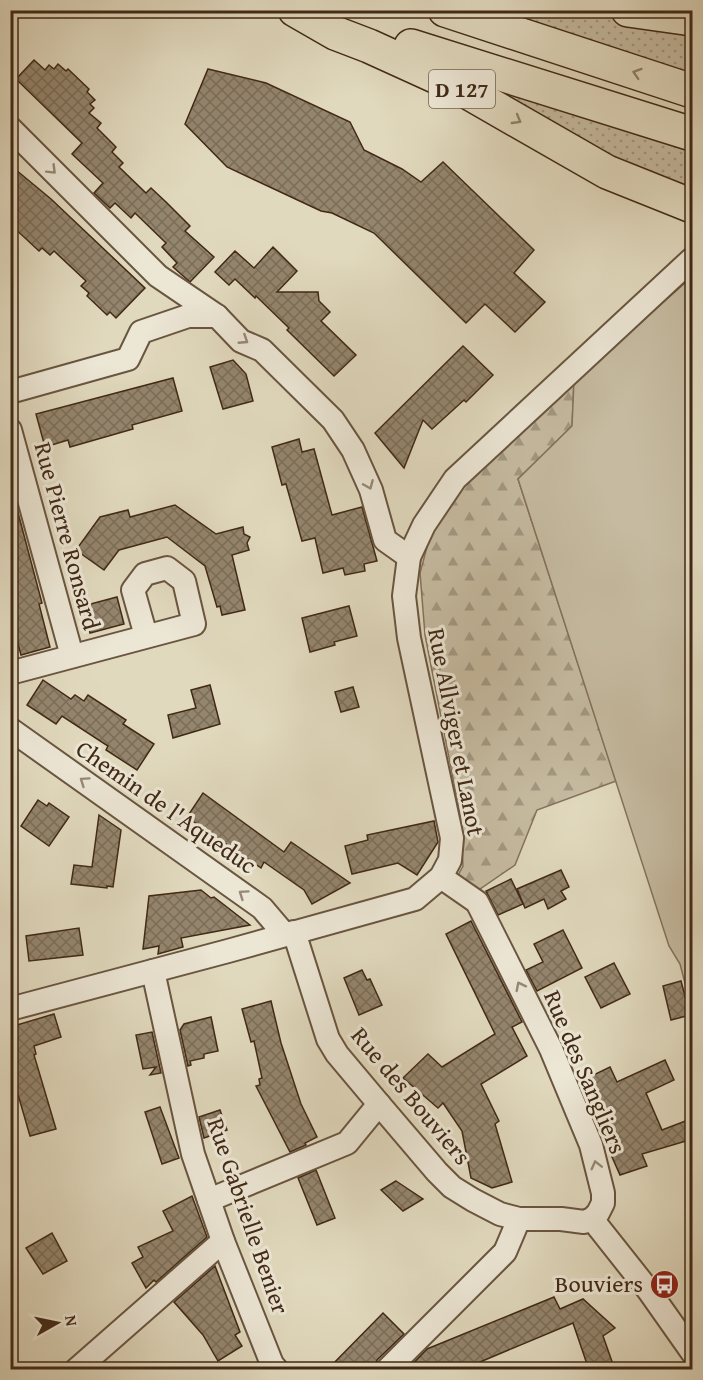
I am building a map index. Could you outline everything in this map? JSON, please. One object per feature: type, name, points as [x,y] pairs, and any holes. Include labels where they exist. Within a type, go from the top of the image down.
[{"type":"main road","points":[[296,10],[693,134]]},
{"type":"main road","name":"D 127","points":[[296,10],[336,33],[457,86],[607,172],[688,209]]},
{"type":"main road","points":[[445,10],[693,91]]},
{"type":"main road","points":[[628,10],[693,19]]},
{"type":"street","points":[[10,128],[158,276],[216,316],[241,340],[262,350],[333,420],[352,450],[372,490],[385,540],[410,557]]},
{"type":"street","name":"Rue Allviger et Lanot","points":[[441,878],[450,860],[452,838],[410,638],[404,596],[410,557],[424,525],[455,479],[693,259]]},
{"type":"street","points":[[10,392],[128,359],[141,332],[188,316],[216,316]]},
{"type":"street","name":"Rue Pierre Ronsard","points":[[10,430],[72,656]]},
{"type":"street","name":"Rue Pierre Ronsard","points":[[10,673],[146,636]]},
{"type":"street","name":"Chemin de l'Aqueduc","points":[[10,729],[262,908],[290,933]]},
{"type":"street","points":[[10,1008],[415,899],[441,878]]},
{"type":"street","name":"Rue des Sangliers","points":[[441,878],[477,902],[551,1049],[591,1145],[603,1193],[603,1203],[592,1219]]},
{"type":"street","name":"Rue des Bouviers","points":[[290,933],[328,1039],[337,1054],[378,1104],[452,1186],[500,1214],[519,1219],[561,1219],[584,1222],[592,1219]]},
{"type":"street","name":"Rue Gabrielle Benier","points":[[153,971],[193,1154],[223,1242],[272,1364],[277,1370]]},
{"type":"street","points":[[209,1200],[347,1143],[378,1104]]},
{"type":"street","points":[[387,1370],[505,1252],[519,1219]]},
{"type":"street","points":[[592,1219],[649,1291],[693,1352]]},
{"type":"street","points":[[76,1370],[223,1242]]},
{"type":"green space","points":[[488,11],[569,11],[692,28],[692,77]]},
{"type":"green space","points":[[477,81],[692,148],[692,191],[580,147]]},
{"type":"green space","points":[[692,277],[692,1010],[680,964],[669,946],[518,479],[572,426],[574,380]]},
{"type":"green space","points":[[574,380],[572,426],[518,479],[616,781],[537,810],[515,865],[477,891],[457,877],[463,866],[460,814],[425,635],[420,573],[431,532],[458,487]]},
{"type":"building","points":[[34,60],[45,70],[49,65],[54,69],[58,64],[66,71],[68,69],[89,89],[87,92],[95,100],[90,104],[94,108],[89,113],[101,123],[97,128],[116,147],[112,152],[123,163],[119,167],[146,193],[151,188],[166,202],[190,226],[185,231],[214,257],[190,282],[173,267],[177,263],[162,247],[166,243],[135,213],[131,218],[115,203],[110,208],[94,193],[103,183],[72,154],[82,143],[16,79]]},
{"type":"building","points":[[208,69],[266,83],[350,122],[364,150],[402,169],[421,182],[443,162],[534,250],[514,273],[545,302],[515,332],[485,304],[466,323],[374,233],[227,167],[185,124]]},
{"type":"building","points":[[10,165],[51,199],[145,288],[116,318],[110,312],[107,315],[87,296],[89,293],[81,286],[86,281],[54,251],[50,255],[42,248],[39,251],[10,224]]},
{"type":"building","points":[[273,247],[297,271],[277,292],[318,292],[319,301],[330,312],[321,321],[356,355],[334,376],[256,296],[255,298],[235,279],[229,285],[215,272],[235,251],[254,268]]},
{"type":"building","points":[[463,346],[493,375],[466,402],[464,400],[432,429],[423,420],[404,468],[375,433]]},
{"type":"building","points":[[233,360],[246,374],[253,401],[223,409],[210,367]]},
{"type":"building","points":[[173,378],[182,411],[132,425],[133,429],[70,447],[68,440],[45,447],[36,414]]},
{"type":"building","points":[[299,439],[302,452],[314,449],[332,515],[362,507],[377,561],[364,564],[365,571],[345,575],[343,568],[323,573],[315,538],[302,541],[286,484],[282,485],[272,447]]},
{"type":"building","points":[[175,505],[216,534],[243,527],[244,534],[250,537],[247,543],[249,550],[232,555],[245,610],[222,615],[220,606],[217,607],[205,566],[167,537],[119,550],[104,570],[76,550],[100,517],[128,510],[130,517]]},
{"type":"building","points":[[17,509],[42,603],[39,604],[50,647],[21,655],[10,614],[10,611],[16,610],[10,589],[10,510]]},
{"type":"building","points":[[117,597],[124,624],[90,633],[83,606]]},
{"type":"building","points":[[349,606],[357,636],[310,652],[302,618]]},
{"type":"building","points":[[43,680],[71,699],[75,695],[84,701],[88,695],[126,720],[123,724],[154,744],[137,770],[106,750],[108,746],[62,716],[56,724],[27,705]]},
{"type":"building","points":[[210,685],[220,724],[173,738],[168,715],[196,708],[191,690]]},
{"type":"building","points":[[353,687],[359,707],[341,712],[335,692]]},
{"type":"building","points":[[203,793],[284,852],[291,842],[350,883],[312,904],[304,890],[264,862],[261,868],[187,817]]},
{"type":"building","points":[[38,800],[47,806],[49,803],[69,817],[49,846],[21,826]]},
{"type":"building","points":[[99,815],[121,830],[113,887],[71,884],[74,865],[92,867]]},
{"type":"building","points":[[434,821],[438,842],[417,875],[398,863],[352,874],[345,846],[368,840],[367,835]]},
{"type":"building","points":[[561,870],[569,887],[561,891],[566,899],[548,909],[544,899],[525,908],[517,889]]},
{"type":"building","points":[[511,879],[523,904],[498,915],[486,891]]},
{"type":"building","points":[[201,890],[211,898],[214,897],[250,925],[181,938],[183,947],[158,954],[159,946],[143,949],[149,896]]},
{"type":"building","points":[[471,921],[522,1022],[512,1027],[527,1056],[481,1084],[499,1121],[495,1124],[512,1182],[492,1188],[471,1178],[462,1131],[443,1103],[438,1108],[403,1078],[428,1054],[442,1067],[495,1034],[446,934]]},
{"type":"building","points":[[79,928],[83,955],[29,961],[26,936]]},
{"type":"building","points":[[563,930],[582,968],[537,991],[526,970],[543,962],[534,944]]},
{"type":"building","points":[[614,963],[630,994],[601,1008],[585,977]]},
{"type":"building","points":[[362,970],[367,980],[370,979],[382,1005],[359,1015],[344,978]]},
{"type":"building","points":[[681,981],[690,1015],[671,1020],[663,986]]},
{"type":"building","points":[[271,1001],[281,1043],[301,1104],[317,1137],[290,1152],[256,1086],[260,1085],[259,1079],[262,1078],[254,1041],[251,1042],[242,1009]]},
{"type":"building","points":[[54,1014],[61,1037],[34,1046],[36,1054],[34,1055],[56,1129],[30,1136],[10,1067],[10,1027]]},
{"type":"building","points":[[211,1017],[218,1051],[204,1054],[204,1058],[190,1061],[191,1065],[188,1066],[180,1030],[184,1024]]},
{"type":"building","points":[[152,1032],[161,1073],[150,1075],[156,1067],[143,1069],[136,1035]]},
{"type":"building","points":[[665,1060],[674,1080],[646,1093],[662,1130],[693,1118],[693,1139],[642,1154],[647,1166],[620,1175],[579,1082],[610,1067],[617,1082]]},
{"type":"building","points":[[160,1107],[179,1158],[162,1164],[145,1112]]},
{"type":"building","points":[[220,1110],[227,1130],[204,1138],[199,1117]]},
{"type":"building","points":[[316,1170],[335,1218],[317,1225],[298,1178]]},
{"type":"building","points":[[396,1181],[423,1199],[403,1211],[381,1190]]},
{"type":"building","points":[[192,1196],[207,1237],[156,1282],[154,1280],[146,1288],[132,1263],[143,1257],[138,1247],[173,1231],[163,1211]]},
{"type":"building","points":[[52,1233],[67,1261],[43,1274],[26,1248]]},
{"type":"building","points":[[215,1266],[240,1332],[235,1335],[242,1346],[218,1361],[203,1335],[174,1302]]},
{"type":"building","points":[[554,1297],[560,1309],[583,1299],[615,1328],[603,1336],[615,1370],[589,1370],[573,1323],[461,1370],[407,1370],[427,1349]]},
{"type":"building","points":[[383,1313],[404,1334],[377,1360],[374,1370],[327,1370]]},
{"type":"place","name":"Bouviers","points":[[664,1284]]}]
